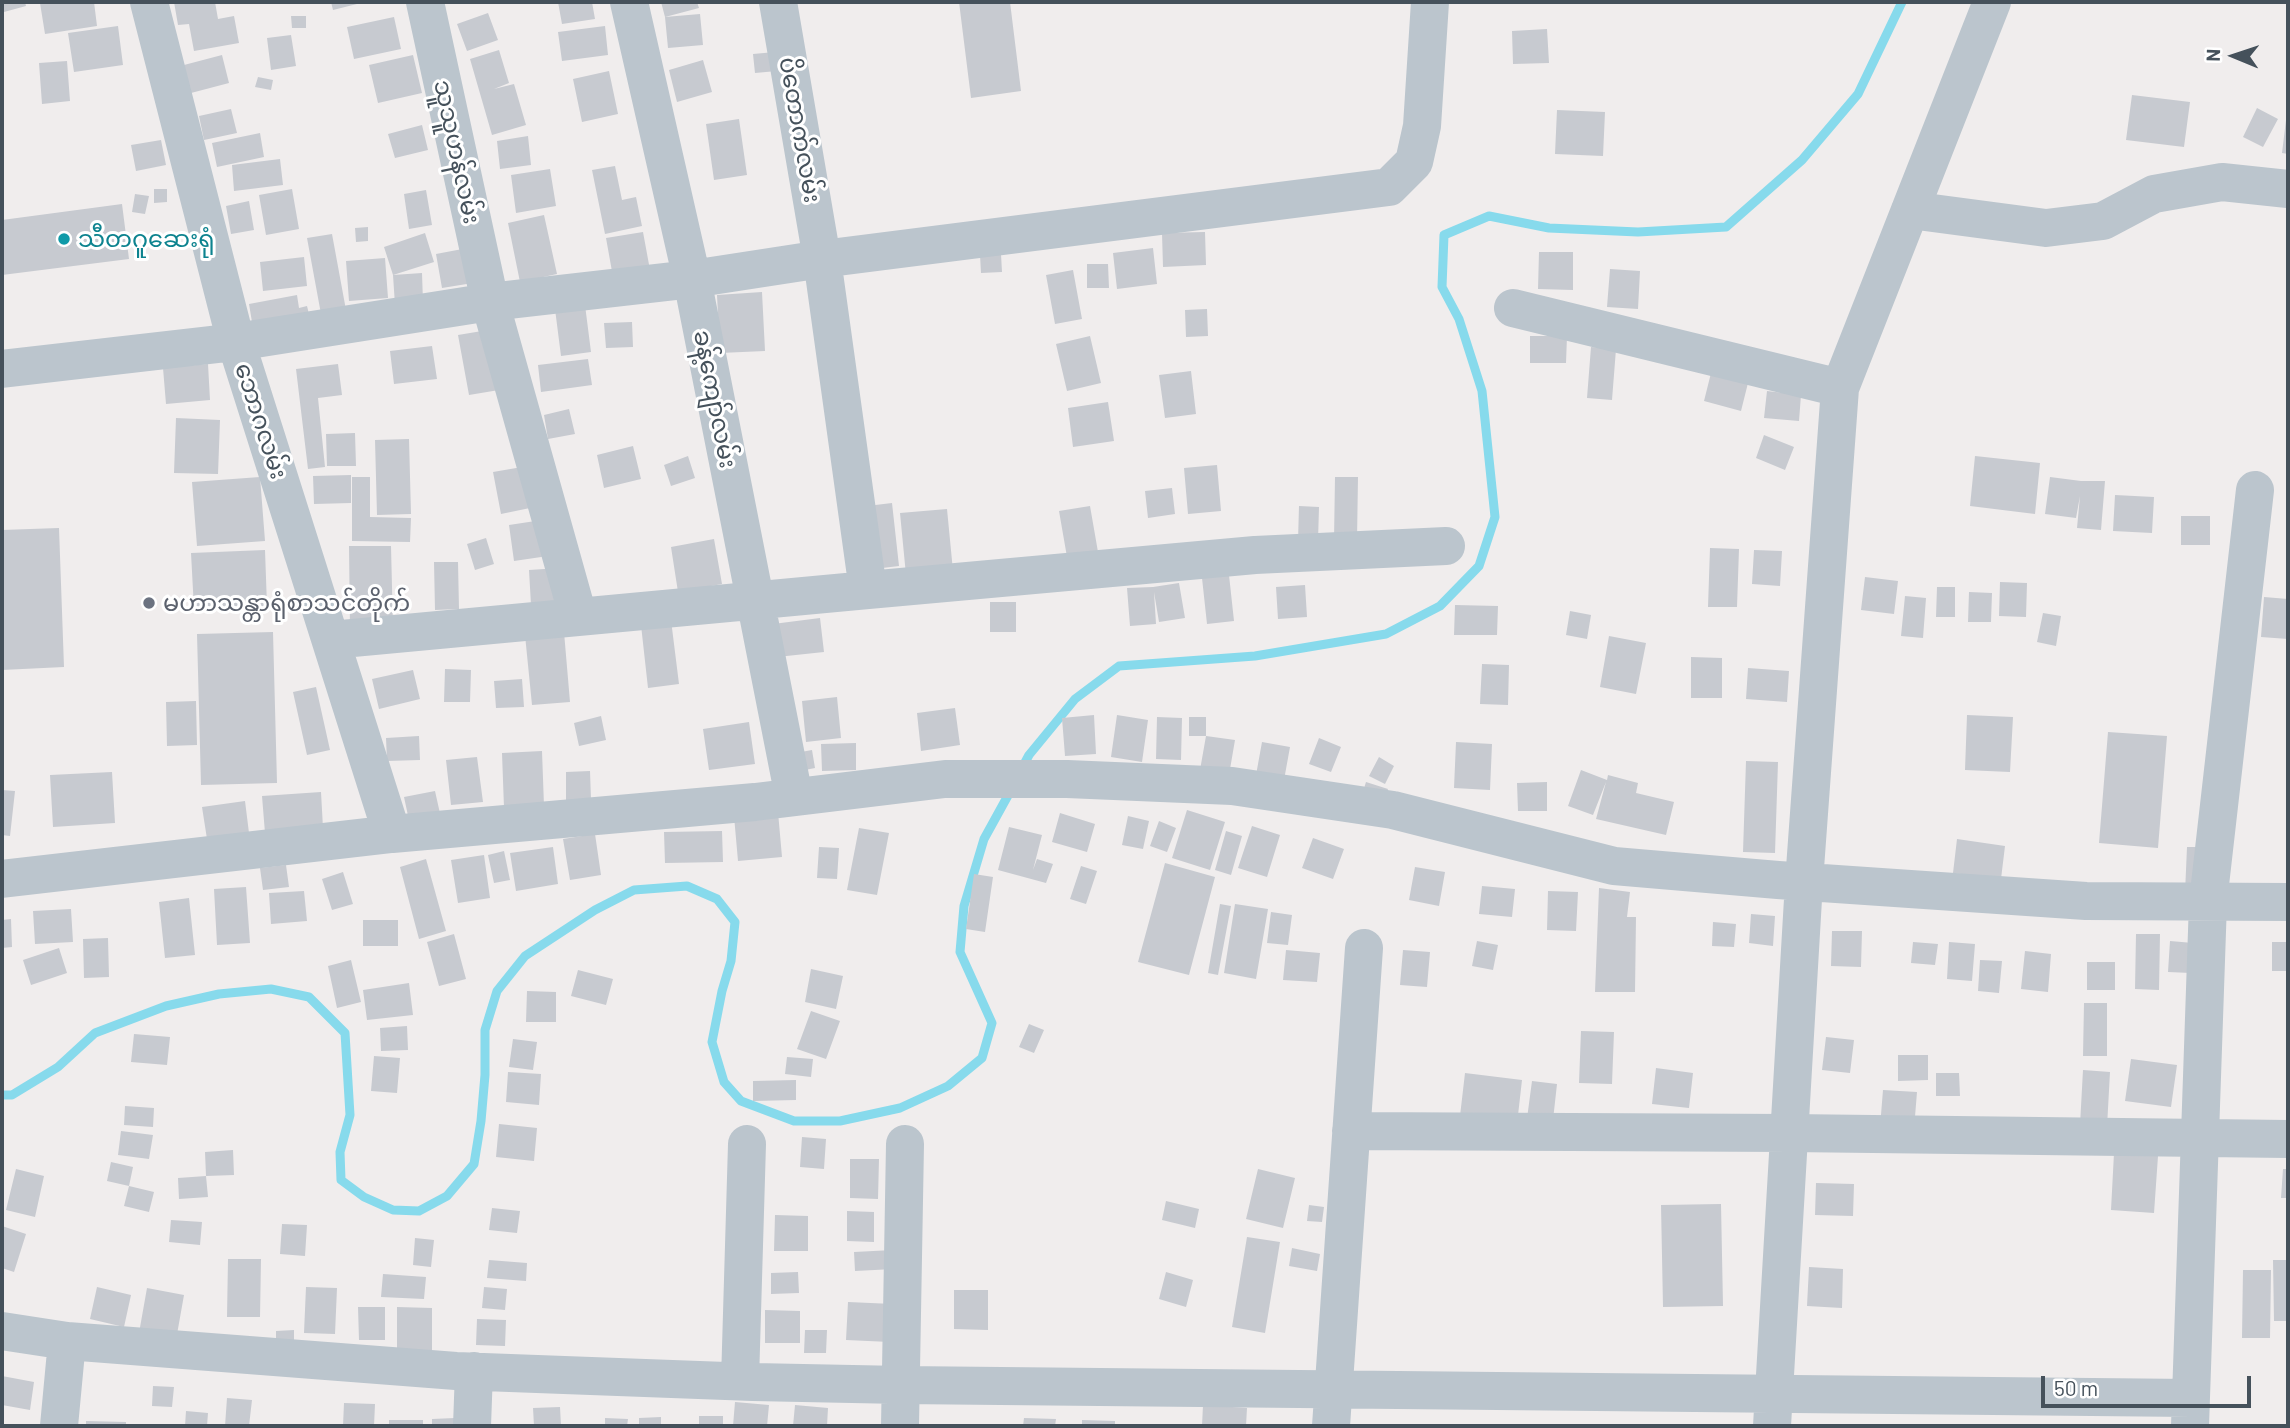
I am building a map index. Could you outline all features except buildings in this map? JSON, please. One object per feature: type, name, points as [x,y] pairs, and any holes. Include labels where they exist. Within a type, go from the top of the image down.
[{"type":"street","name":"ဘောဂလမ်း","points":[[149,2],[236,342],[392,834]]},
{"type":"street","name":"သူသူဟန်လမ်း","points":[[425,2],[490,302],[578,616]]},
{"type":"street","name":"ခန့်ကျော်လမ်း","points":[[629,2],[692,279],[794,797]]},
{"type":"street","name":"ပိတောက်လမ်း","points":[[778,2],[822,259],[868,590]]},
{"type":"street","points":[[2,369],[236,342],[490,302],[692,279],[822,259],[1389,187],[1414,162],[1422,125],[1430,2]]},
{"type":"street","points":[[1774,1410],[1804,882],[1840,388],[1992,2]]},
{"type":"street","points":[[1910,210],[2046,228],[2103,222],[2154,194],[2222,182],[2288,189]]},
{"type":"street","points":[[1513,308],[1840,388]]},
{"type":"street","points":[[2,1331],[66,1341],[474,1371],[902,1385],[1332,1408],[2190,1412],[2208,902],[2255,490]]},
{"type":"street","points":[[331,640],[1255,555],[1446,546]]},
{"type":"street","points":[[2,879],[392,834],[794,797],[946,779],[1067,779],[1231,786],[1393,810],[1614,866],[2086,901],[2288,902]]},
{"type":"street","points":[[1332,1408],[1364,948]]},
{"type":"street","points":[[1352,1131],[2200,1136],[2288,1139]]},
{"type":"street","points":[[740,1381],[747,1144]]},
{"type":"street","points":[[900,1426],[905,1144]]},
{"type":"street","points":[[59,1426],[66,1341]]},
{"type":"street","points":[[472,1426],[474,1371]]},
{"type":"waterway","points":[[1022,768],[1029,755],[1075,699],[1119,666],[1255,656],[1386,634],[1440,606],[1479,566],[1495,517],[1482,391],[1459,319],[1442,287],[1444,235],[1489,216],[1549,228],[1638,232],[1726,227],[1802,160],[1858,94],[1902,2]]},
{"type":"waterway","points":[[2,1095],[12,1095],[58,1067],[95,1033],[166,1006],[219,994],[271,989],[309,997],[345,1033],[350,1115],[340,1152],[341,1180],[364,1197],[393,1210],[419,1211],[447,1196],[474,1164],[485,1075],[485,1030],[497,991],[525,956],[595,910],[634,890],[687,886],[717,899],[735,922],[731,961],[712,1042],[724,1082],[741,1101],[794,1121],[840,1121],[900,1108],[948,1086],[982,1058],[992,1023],[960,952],[964,906],[984,839],[1011,790]]},
{"type":"place","name":"သီတဂူဆေးရုံ","points":[[64,239]]},
{"type":"place","name":"မဟာသန္တာရုံစာသင်တိုက်","points":[[149,603]]}]
